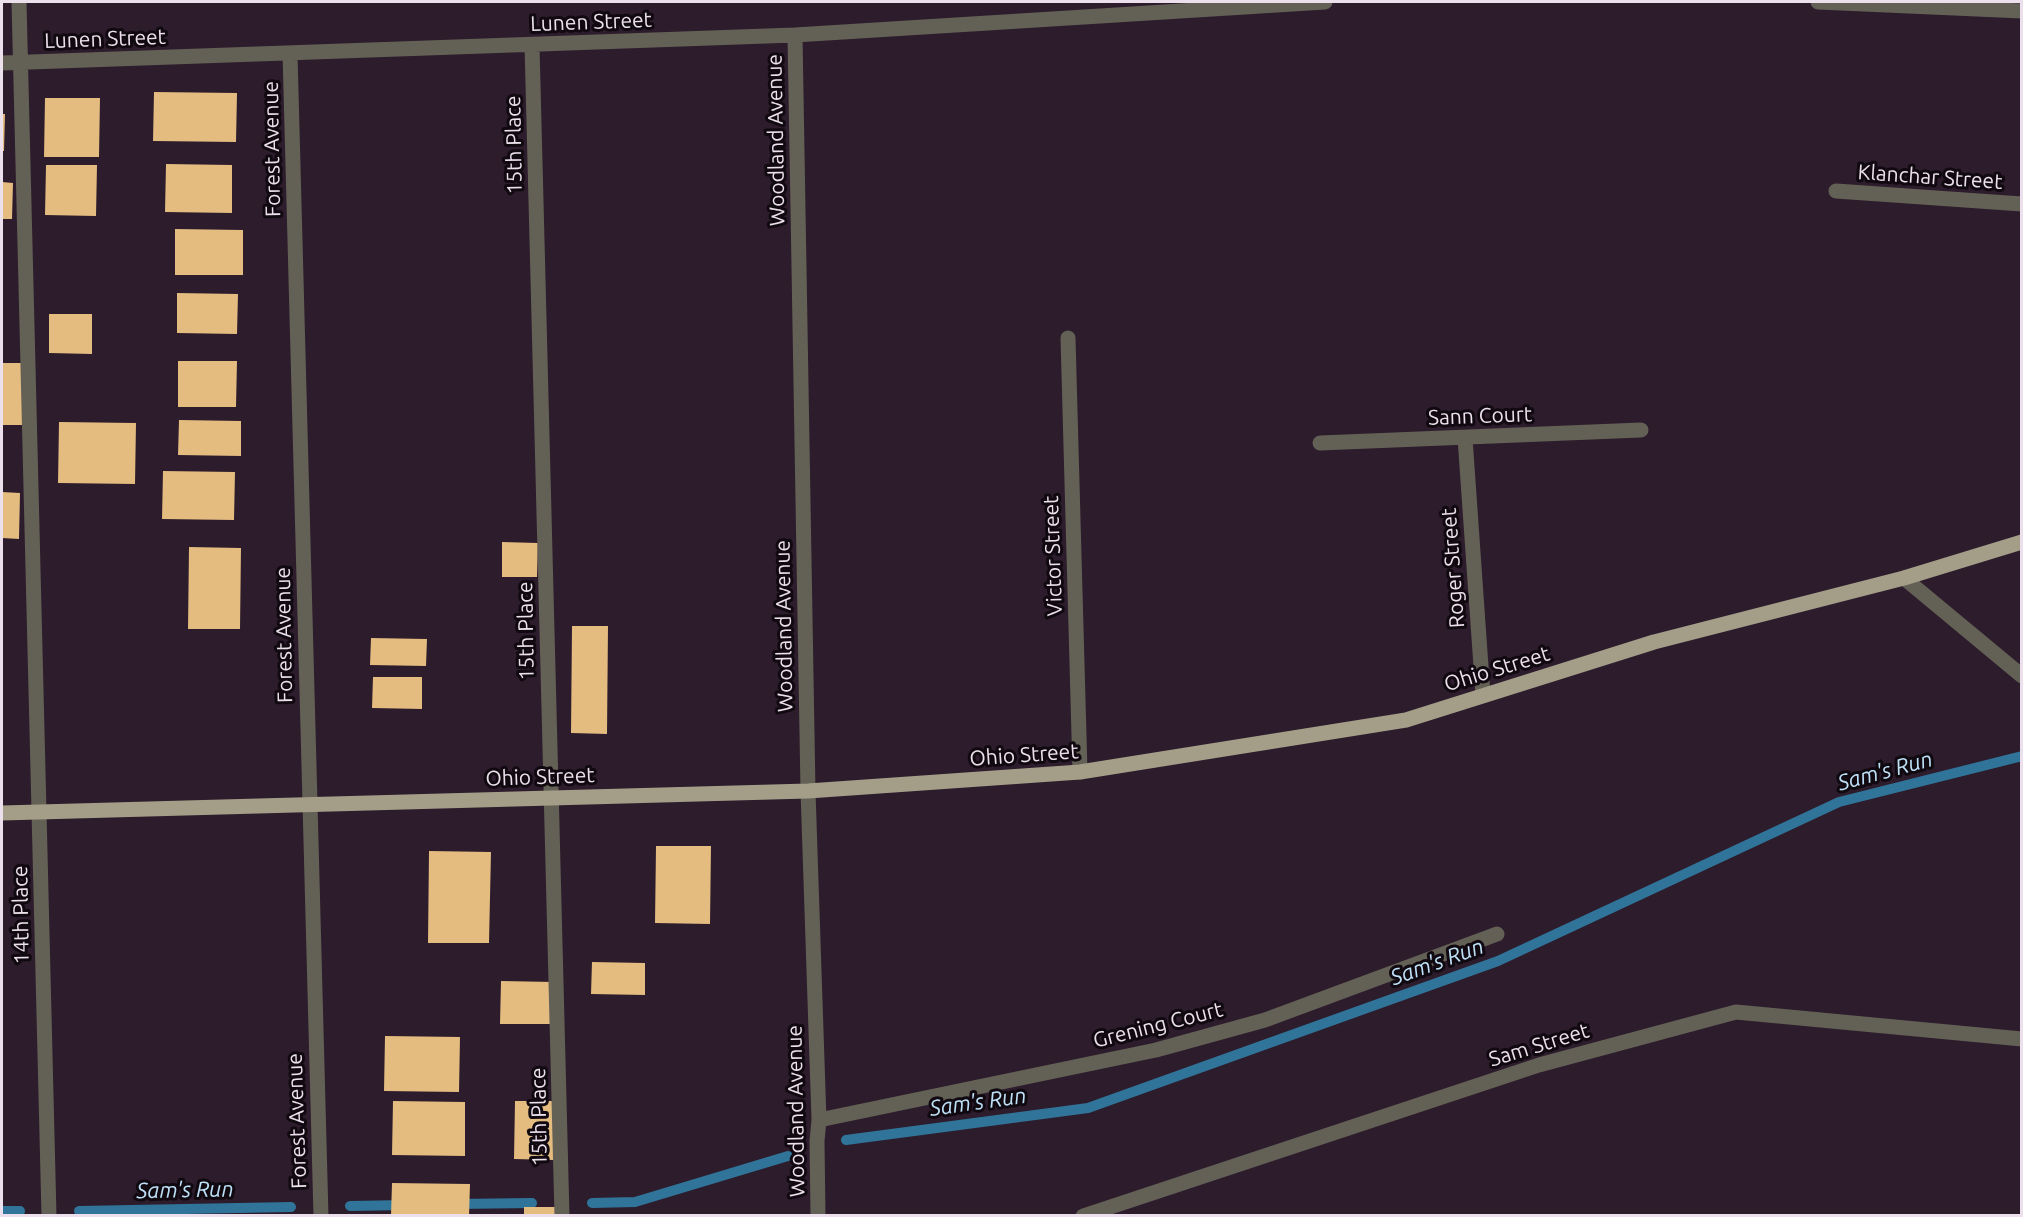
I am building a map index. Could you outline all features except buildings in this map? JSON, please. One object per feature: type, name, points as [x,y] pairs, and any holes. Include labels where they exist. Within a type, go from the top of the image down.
[{"type":"main road","name":"Ohio Street","points":[[2,813],[808,791],[1080,772],[1406,720],[1654,642],[1904,579],[2022,542]]},
{"type":"street","name":"14th Place","points":[[19,2],[49,1215]]},
{"type":"street","name":"Lunen Street","points":[[2,63],[795,35],[1325,2]]},
{"type":"street","points":[[1818,2],[2022,11]]},
{"type":"street","name":"Woodland Avenue","points":[[795,35],[808,791],[819,1120],[818,1215]]},
{"type":"street","name":"15th Place","points":[[532,45],[562,1215]]},
{"type":"street","name":"Forest Avenue","points":[[290,53],[321,1215]]},
{"type":"street","name":"Klanchar Street","points":[[1836,192],[2022,204]]},
{"type":"street","name":"Victor Street","points":[[1068,338],[1080,772]]},
{"type":"street","name":"Sann Court","points":[[1320,443],[1641,430]]},
{"type":"street","name":"Roger Street","points":[[1465,438],[1483,695]]},
{"type":"street","points":[[1904,579],[2022,676]]},
{"type":"street","name":"Grening Court","points":[[819,1120],[1156,1050],[1265,1020],[1497,934]]},
{"type":"street","name":"Sam Street","points":[[1083,1215],[1539,1065],[1736,1012],[2022,1039]]},
{"type":"waterway","name":"Sam's Run","points":[[846,1140],[1088,1108],[1498,961],[1839,802],[2022,756]]},
{"type":"waterway","name":"Sam's Run","points":[[592,1203],[635,1202],[788,1156]]},
{"type":"waterway","name":"Sam's Run","points":[[457,1204],[532,1203]]},
{"type":"waterway","name":"Sam's Run","points":[[350,1206],[406,1205]]},
{"type":"waterway","name":"Sam's Run","points":[[79,1211],[291,1207]]},
{"type":"waterway","name":"Sam's Run","points":[[2,1211],[20,1211]]}]
